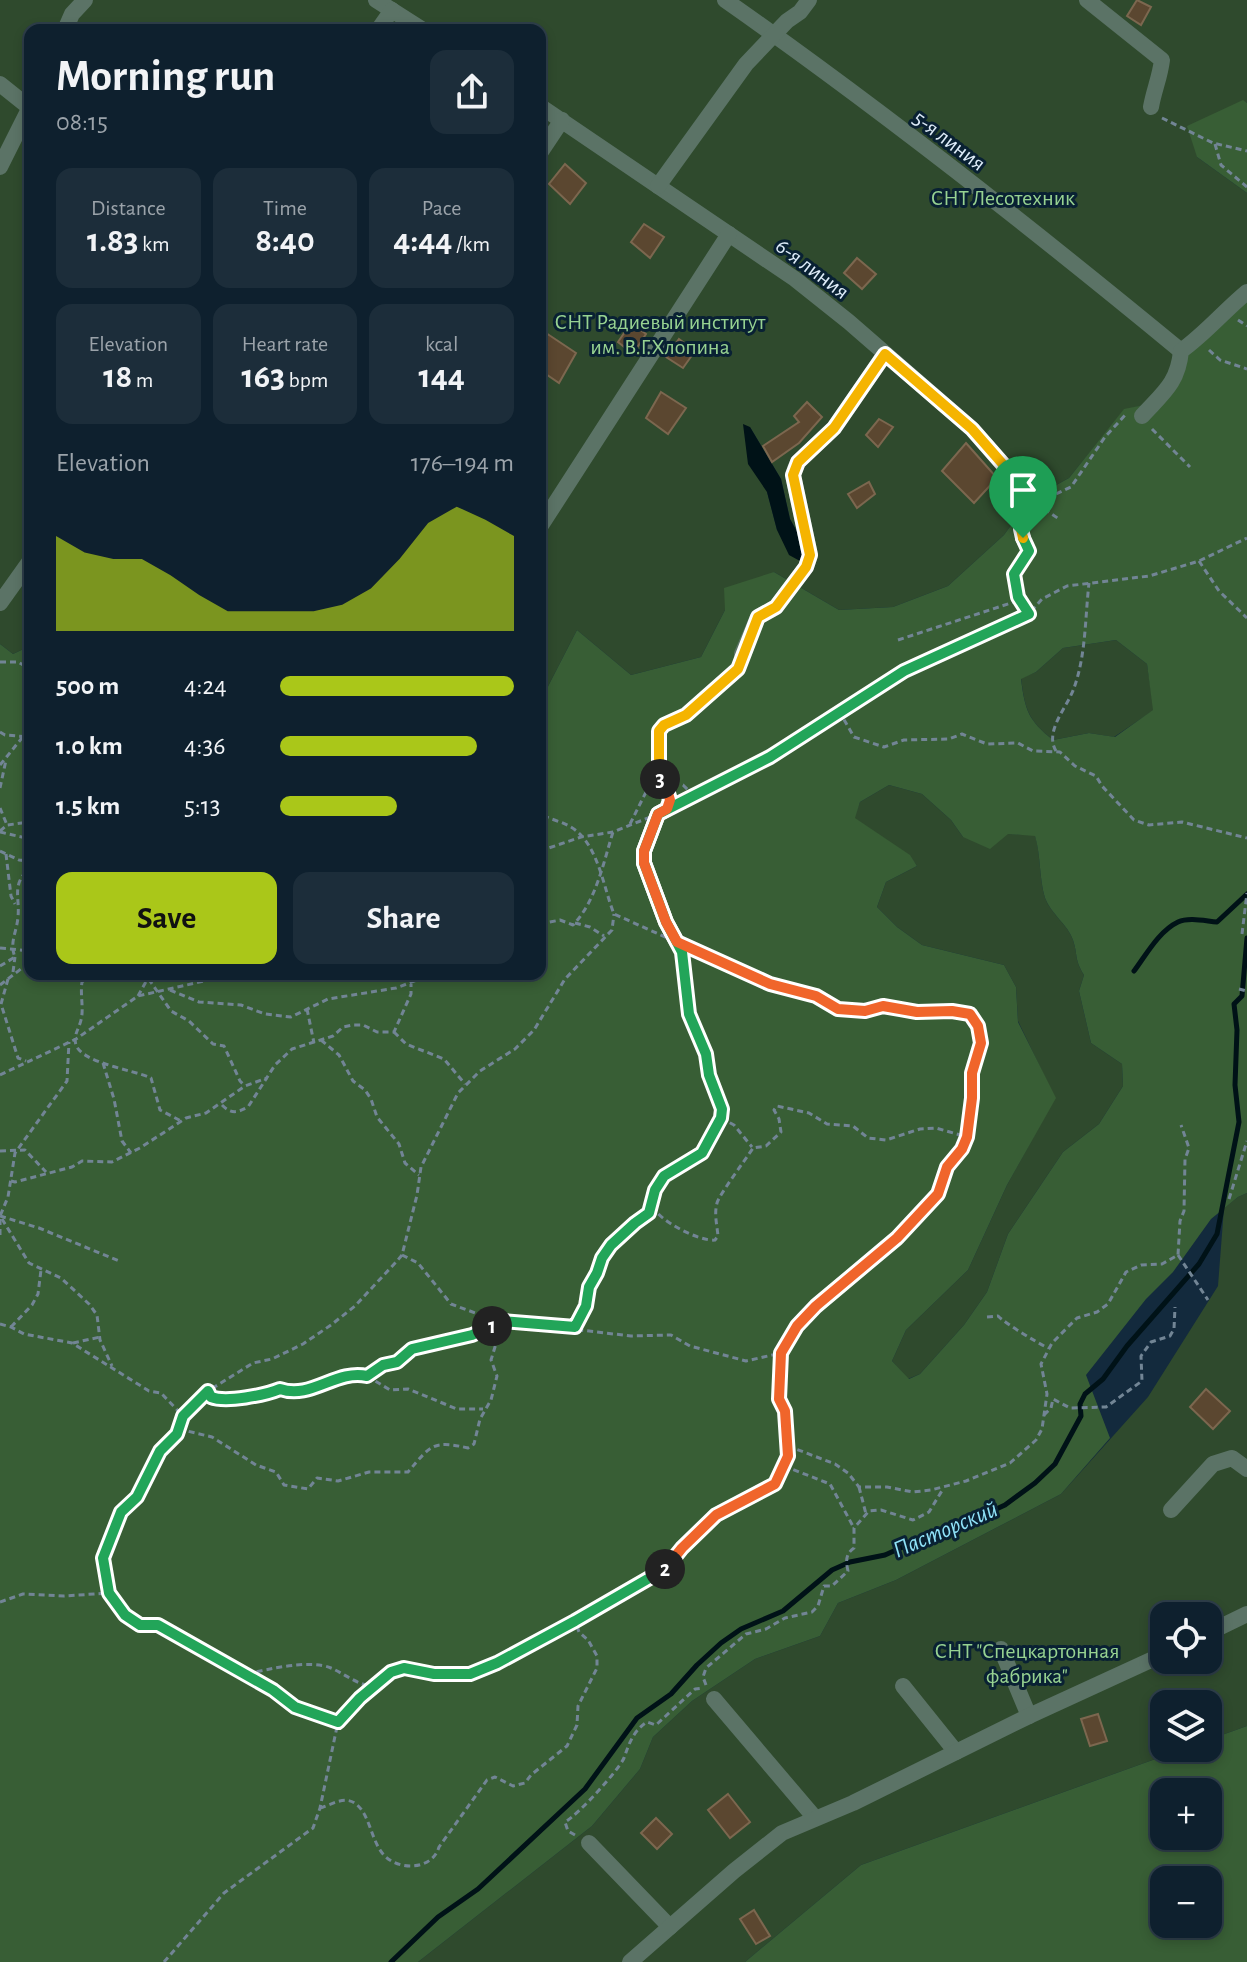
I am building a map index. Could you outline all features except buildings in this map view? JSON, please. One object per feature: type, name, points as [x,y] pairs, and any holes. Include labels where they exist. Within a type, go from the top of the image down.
[{"type":"street","points":[[68,24],[85,0]]},
{"type":"street","points":[[376,0],[414,24]]},
{"type":"street","name":"5-я линия","points":[[725,0],[1066,256],[1181,351]]},
{"type":"street","points":[[658,186],[746,64],[809,0]]},
{"type":"street","points":[[1087,0],[1162,60],[1151,107]]},
{"type":"street","points":[[382,24],[392,10]]},
{"type":"street","points":[[0,84],[24,103]]},
{"type":"street","name":"6-я линия","points":[[546,110],[795,279],[972,429],[1032,498]]},
{"type":"street","points":[[0,167],[24,120]]},
{"type":"street","points":[[546,144],[562,120]]},
{"type":"street","points":[[546,518],[729,234]]},
{"type":"street","points":[[1142,416],[1174,382],[1181,351],[1196,341],[1219,315],[1247,292]]},
{"type":"street","points":[[742,654],[758,617],[776,607],[806,567],[810,555],[793,475],[798,462],[834,428],[885,354]]},
{"type":"street","points":[[0,603],[24,572]]},
{"type":"street","points":[[1171,1510],[1221,1459],[1232,1458],[1247,1469]]},
{"type":"street","points":[[1222,1626],[1247,1614]]},
{"type":"street","points":[[1001,1649],[1029,1716]]},
{"type":"street","points":[[630,1962],[782,1833],[853,1803],[1150,1660]]},
{"type":"street","points":[[903,1686],[956,1752]]},
{"type":"street","points":[[714,1699],[815,1818]]},
{"type":"street","points":[[589,1843],[670,1927]]},
{"type":"path","points":[[1151,107],[1164,119],[1215,144],[1247,151]]},
{"type":"path","points":[[1215,144],[1221,165],[1247,187]]},
{"type":"path","points":[[1196,341],[1220,360],[1247,369]]},
{"type":"path","points":[[1059,519],[1038,505],[1071,487],[1105,437],[1127,413],[1142,416],[1190,467]]},
{"type":"path","points":[[1029,614],[1020,600],[1014,574],[1029,551],[1021,529],[1036,502],[1032,498]]},
{"type":"path","points":[[546,849],[581,837],[613,832],[724,782],[812,732],[839,711],[904,671],[1029,614],[1042,599],[1067,586],[1149,576],[1199,561],[1247,538]]},
{"type":"path","points":[[1199,561],[1219,591],[1247,618]]},
{"type":"path","points":[[1056,751],[1052,745],[1053,731],[1081,665],[1089,583]]},
{"type":"path","points":[[898,640],[1020,600]]},
{"type":"path","points":[[630,824],[659,766],[659,731],[664,725],[686,715],[730,677],[738,669],[742,654]]},
{"type":"path","points":[[0,662],[18,662],[24,666]]},
{"type":"path","points":[[839,711],[854,737],[884,747],[904,740],[949,739],[962,734],[987,744],[1018,743],[1033,751],[1060,752],[1075,766],[1096,776],[1134,820],[1149,825],[1182,822],[1247,838]]},
{"type":"path","points":[[0,732],[24,736]]},
{"type":"path","points":[[0,765],[24,740]]},
{"type":"path","points":[[0,788],[6,760]]},
{"type":"path","points":[[654,777],[683,785],[695,796]]},
{"type":"path","points":[[662,780],[670,800],[667,809]]},
{"type":"path","points":[[0,808],[7,825]]},
{"type":"path","points":[[575,1327],[586,1306],[589,1287],[611,1245],[645,1218],[655,1190],[664,1176],[702,1153],[721,1118],[722,1109],[706,1054],[689,1014],[682,952],[666,922],[644,863],[644,851],[658,814]]},
{"type":"path","points":[[338,1722],[295,1707],[247,1674],[158,1625],[140,1625],[125,1615],[109,1593],[103,1558],[121,1512],[137,1497],[160,1451],[179,1429],[183,1416],[208,1391],[253,1363],[272,1359],[303,1344],[331,1325],[355,1306],[402,1255],[419,1175],[458,1093],[480,1071],[515,1049],[534,1030],[565,979],[612,930],[614,914],[601,869],[581,837],[569,826],[546,817]]},
{"type":"path","points":[[0,831],[7,825],[24,823]]},
{"type":"path","points":[[0,831],[24,837]]},
{"type":"path","points":[[575,923],[597,889],[613,832]]},
{"type":"path","points":[[17,908],[11,896],[2,853],[24,859]]},
{"type":"path","points":[[13,972],[18,881],[24,874]]},
{"type":"path","points":[[1242,934],[1247,893]]},
{"type":"path","points":[[164,1962],[224,1893],[313,1828],[338,1722],[373,1686],[391,1672],[404,1668],[434,1674],[470,1674],[497,1663],[668,1567],[682,1548],[716,1515],[775,1484],[784,1466],[788,1446],[785,1411],[779,1399],[781,1353],[797,1326],[816,1306],[897,1238],[938,1194],[947,1167],[962,1149],[967,1137],[972,1073],[981,1043],[978,1026],[970,1014],[917,1012],[883,1006],[865,1011],[838,1009],[816,996],[770,984],[614,914]]},
{"type":"path","points":[[546,923],[560,920],[575,923],[590,927],[604,937]]},
{"type":"path","points":[[0,948],[24,951]]},
{"type":"path","points":[[0,966],[15,957]]},
{"type":"path","points":[[0,985],[24,966]]},
{"type":"path","points":[[8,979],[1,1004],[18,1058],[26,1061]]},
{"type":"path","points":[[84,980],[80,997],[82,1018],[76,1039],[80,1052],[103,1063],[151,1078],[160,1110],[181,1121]]},
{"type":"path","points":[[138,996],[147,980]]},
{"type":"path","points":[[149,980],[171,1011],[189,1021],[213,1044],[224,1046],[245,1086]]},
{"type":"path","points":[[0,1075],[76,1039],[138,996],[217,980]]},
{"type":"path","points":[[170,990],[199,1002],[241,1005],[265,1014],[291,1017],[342,995],[420,980]]},
{"type":"path","points":[[394,1032],[411,994],[411,984]]},
{"type":"path","points":[[1239,989],[1246,990]]},
{"type":"path","points":[[307,1009],[314,1043]]},
{"type":"path","points":[[220,1103],[226,1109],[240,1112],[248,1107],[292,1049],[333,1036],[343,1027],[353,1025],[363,1025],[377,1032],[394,1032],[406,1044],[444,1059],[465,1084]]},
{"type":"path","points":[[321,1040],[339,1055],[353,1081],[365,1090],[377,1117],[399,1144],[405,1163],[419,1175]]},
{"type":"path","points":[[0,1235],[0,1216],[17,1151],[67,1081],[69,1042]]},
{"type":"path","points":[[103,1063],[122,1141],[132,1153]]},
{"type":"path","points":[[11,1181],[72,1167],[82,1161],[112,1162],[132,1153],[181,1121],[206,1113],[245,1086],[267,1078]]},
{"type":"path","points":[[753,1148],[766,1146],[781,1132],[774,1110],[777,1106],[809,1113],[827,1124],[853,1126],[868,1138],[886,1140],[920,1129],[936,1128],[967,1137]]},
{"type":"path","points":[[721,1118],[734,1125],[753,1148]]},
{"type":"path","points":[[1181,1125],[1189,1148],[1185,1159],[1184,1211],[1180,1221],[1178,1255],[1208,1300]]},
{"type":"path","points":[[1229,1199],[1247,1141]]},
{"type":"path","points":[[652,1203],[657,1217],[696,1238],[715,1240],[718,1236],[715,1214],[718,1198],[753,1148]]},
{"type":"path","points":[[0,1151],[30,1153],[46,1173]]},
{"type":"path","points":[[0,1216],[39,1228],[119,1261]]},
{"type":"path","points":[[0,1216],[29,1263],[61,1278],[89,1304],[97,1315],[100,1337],[113,1368]]},
{"type":"path","points":[[402,1255],[418,1263],[451,1304],[503,1323],[575,1327],[631,1336],[671,1335],[690,1346],[746,1361],[781,1353]]},
{"type":"path","points":[[859,1487],[887,1487],[913,1492],[943,1487],[1010,1463],[1040,1435],[1047,1394],[1041,1364],[1048,1348],[1067,1325],[1108,1304],[1126,1272],[1141,1265],[1162,1264],[1178,1255]]},
{"type":"path","points":[[11,1327],[38,1294],[41,1270]]},
{"type":"path","points":[[1044,1415],[1051,1408],[1053,1399],[1070,1408],[1106,1407],[1137,1387],[1144,1376],[1141,1356],[1151,1342],[1170,1336],[1174,1329],[1175,1307]]},
{"type":"path","points":[[987,1317],[998,1316],[1004,1323],[1020,1329],[1048,1348]]},
{"type":"path","points":[[367,1376],[383,1365],[397,1362],[412,1349],[503,1323]]},
{"type":"path","points":[[179,1429],[212,1437],[256,1465],[276,1472],[284,1485],[308,1489],[317,1478],[338,1481],[369,1472],[408,1472],[426,1451],[444,1443],[468,1448],[474,1444],[497,1376],[491,1360],[503,1323]]},
{"type":"path","points":[[0,1324],[24,1334],[72,1343],[149,1391],[161,1393],[183,1416]]},
{"type":"path","points":[[72,1343],[100,1337]]},
{"type":"path","points":[[208,1391],[211,1397],[221,1401],[268,1394],[280,1389],[303,1391],[355,1373],[367,1376],[390,1390],[408,1389],[457,1409],[484,1410]]},
{"type":"path","points":[[788,1446],[835,1464],[848,1473],[859,1487],[866,1514]]},
{"type":"path","points":[[589,1843],[568,1831],[565,1822],[624,1759],[626,1747],[641,1726],[647,1722],[656,1725],[695,1689],[707,1688],[703,1677],[706,1668],[746,1634],[766,1629],[785,1618],[812,1612],[824,1586],[832,1586],[848,1571],[846,1561],[856,1541],[854,1528],[830,1484],[784,1466]]},
{"type":"path","points":[[854,1528],[869,1511],[881,1510],[913,1520],[929,1512],[943,1487]]},
{"type":"path","points":[[0,1602],[23,1594],[64,1596],[109,1593]]},
{"type":"path","points":[[320,1808],[349,1800],[363,1812],[374,1840],[392,1863],[403,1866],[429,1862],[487,1780],[495,1777],[513,1786],[525,1783],[567,1746],[577,1725],[578,1706],[597,1668],[597,1656],[579,1632],[575,1621]]},
{"type":"path","points":[[247,1674],[285,1666],[327,1666],[364,1685],[373,1686]]},
{"type":"green space","points":[[0,0],[1247,0],[1247,103],[1243,101],[1197,157],[1247,193],[1247,292],[1153,403],[1124,410],[1069,478],[1029,500],[1004,535],[948,586],[893,607],[839,610],[774,572],[725,610],[701,657],[631,675],[577,630],[546,690],[546,24],[24,24],[24,649],[13,654],[0,644]],"holes":[[[750,427],[781,479],[790,519],[800,537],[777,530]]]},
{"type":"green space","points":[[1243,100],[1247,103],[1247,193],[1197,157],[1187,126]]},
{"type":"green space","points":[[1247,292],[1247,1193],[1211,1219],[1173,1272],[1146,1299],[1086,1375],[1110,1438],[1061,1494],[896,1580],[838,1603],[820,1636],[755,1659],[692,1701],[653,1737],[640,1769],[592,1826],[418,1962],[0,1962],[0,644],[13,654],[24,649],[24,980],[546,980],[546,690],[577,630],[631,675],[701,657],[725,610],[724,588],[774,572],[839,610],[893,607],[948,586],[1004,535],[1029,500],[1069,478],[1124,409],[1154,403],[1180,357]],"holes":[[[1116,640],[1147,664],[1153,710],[1115,737],[1089,733],[1053,740],[1029,714],[1021,679],[1036,672],[1063,648]],[[889,785],[922,794],[951,820],[963,837],[990,849],[1008,834],[1035,836],[1045,898],[1071,935],[1084,975],[1079,991],[1091,1043],[1122,1064],[1123,1086],[1099,1124],[1063,1152],[1008,1234],[987,1292],[964,1325],[920,1374],[909,1379],[892,1361],[906,1330],[968,1270],[1007,1185],[1056,1098],[1018,1022],[1016,987],[1004,965],[922,945],[877,907],[886,882],[917,866],[910,855],[855,818],[860,802]]]},
{"type":"green space","points":[[1116,640],[1147,664],[1154,710],[1114,737],[1089,733],[1053,740],[1029,714],[1021,678],[1036,672],[1063,648]]},
{"type":"green space","points":[[889,785],[922,794],[951,820],[963,837],[1035,835],[1045,898],[1071,935],[1084,975],[1079,991],[1091,1043],[1122,1064],[1123,1086],[1099,1124],[1063,1152],[1008,1234],[987,1292],[964,1325],[920,1374],[908,1379],[892,1361],[906,1330],[968,1270],[1007,1185],[1055,1098],[1018,1021],[1016,987],[1004,965],[922,945],[877,907],[886,882],[917,866],[909,855],[854,818],[860,802]]},
{"type":"green space","name":"СНТ \"Спецкартонная фабрика\"","points":[[1247,1193],[1247,1726],[1222,1735],[1222,1690],[1150,1690],[1150,1761],[861,1865],[745,1962],[418,1962],[592,1826],[640,1769],[653,1737],[692,1701],[755,1659],[820,1636],[838,1603],[896,1580],[1061,1494],[1148,1397],[1218,1286],[1224,1208]]},
{"type":"green space","points":[[1247,1726],[1247,1962],[745,1962],[861,1865],[1150,1761],[1222,1762],[1222,1735]]},
{"type":"shaded area","points":[[743,424],[750,427],[781,479],[790,519],[800,537],[804,556],[800,561],[789,555],[777,530],[767,492],[748,464]]},
{"type":"waterway","points":[[1134,971],[1153,944],[1171,926],[1187,920],[1217,922],[1247,894]]},
{"type":"waterway","name":"Пасторский","points":[[391,1962],[438,1917],[478,1889],[585,1789],[637,1718],[671,1694],[721,1643],[741,1629],[783,1611],[832,1570],[850,1562],[885,1555],[1005,1505],[1055,1464],[1081,1416],[1080,1404],[1085,1394],[1103,1379],[1127,1346],[1199,1264],[1217,1234],[1239,1122],[1235,1085],[1237,1030],[1234,1004],[1242,996],[1247,938]]},
{"type":"route","points":[[1023,538],[1021,529],[1036,502],[972,429],[885,354],[834,428],[798,462],[793,475],[810,555],[806,567],[776,607],[758,617],[738,669],[686,715],[664,725],[657,737],[660,758],[654,777],[662,780],[670,800],[667,809],[658,814],[649,839],[644,851],[644,863],[651,885],[666,922],[677,942],[770,984],[816,996],[838,1009],[865,1011],[883,1006],[917,1012],[970,1014],[978,1026],[981,1043],[972,1073],[967,1137],[962,1149],[947,1167],[938,1194],[874,1260],[816,1306],[797,1326],[781,1353],[779,1399],[785,1411],[788,1456],[775,1484],[716,1515],[682,1548],[668,1567],[575,1621],[470,1674],[434,1674],[404,1668],[391,1672],[338,1722],[295,1707],[247,1674],[158,1625],[140,1625],[125,1615],[109,1593],[103,1558],[121,1512],[137,1497],[160,1451],[177,1434],[183,1416],[208,1391],[211,1397],[221,1401],[268,1394],[280,1389],[303,1391],[355,1373],[367,1376],[383,1365],[397,1362],[412,1349],[472,1335],[492,1326],[503,1325],[503,1321],[575,1327],[583,1315],[589,1287],[611,1245],[649,1213],[655,1190],[664,1176],[702,1153],[721,1118],[722,1109],[709,1075],[706,1054],[689,1014],[682,952],[666,922],[644,863],[644,851],[658,814],[770,757],[904,671],[1029,614],[1018,597],[1014,574],[1028,556],[1029,548],[1023,538]]},
{"type":"park label","name":"СНТ Лесотехник","points":[[1003,197]]},
{"type":"park label","name":"СНТ Радиевый институт им. В.Г.Хлопина","points":[[660,334]]}]
